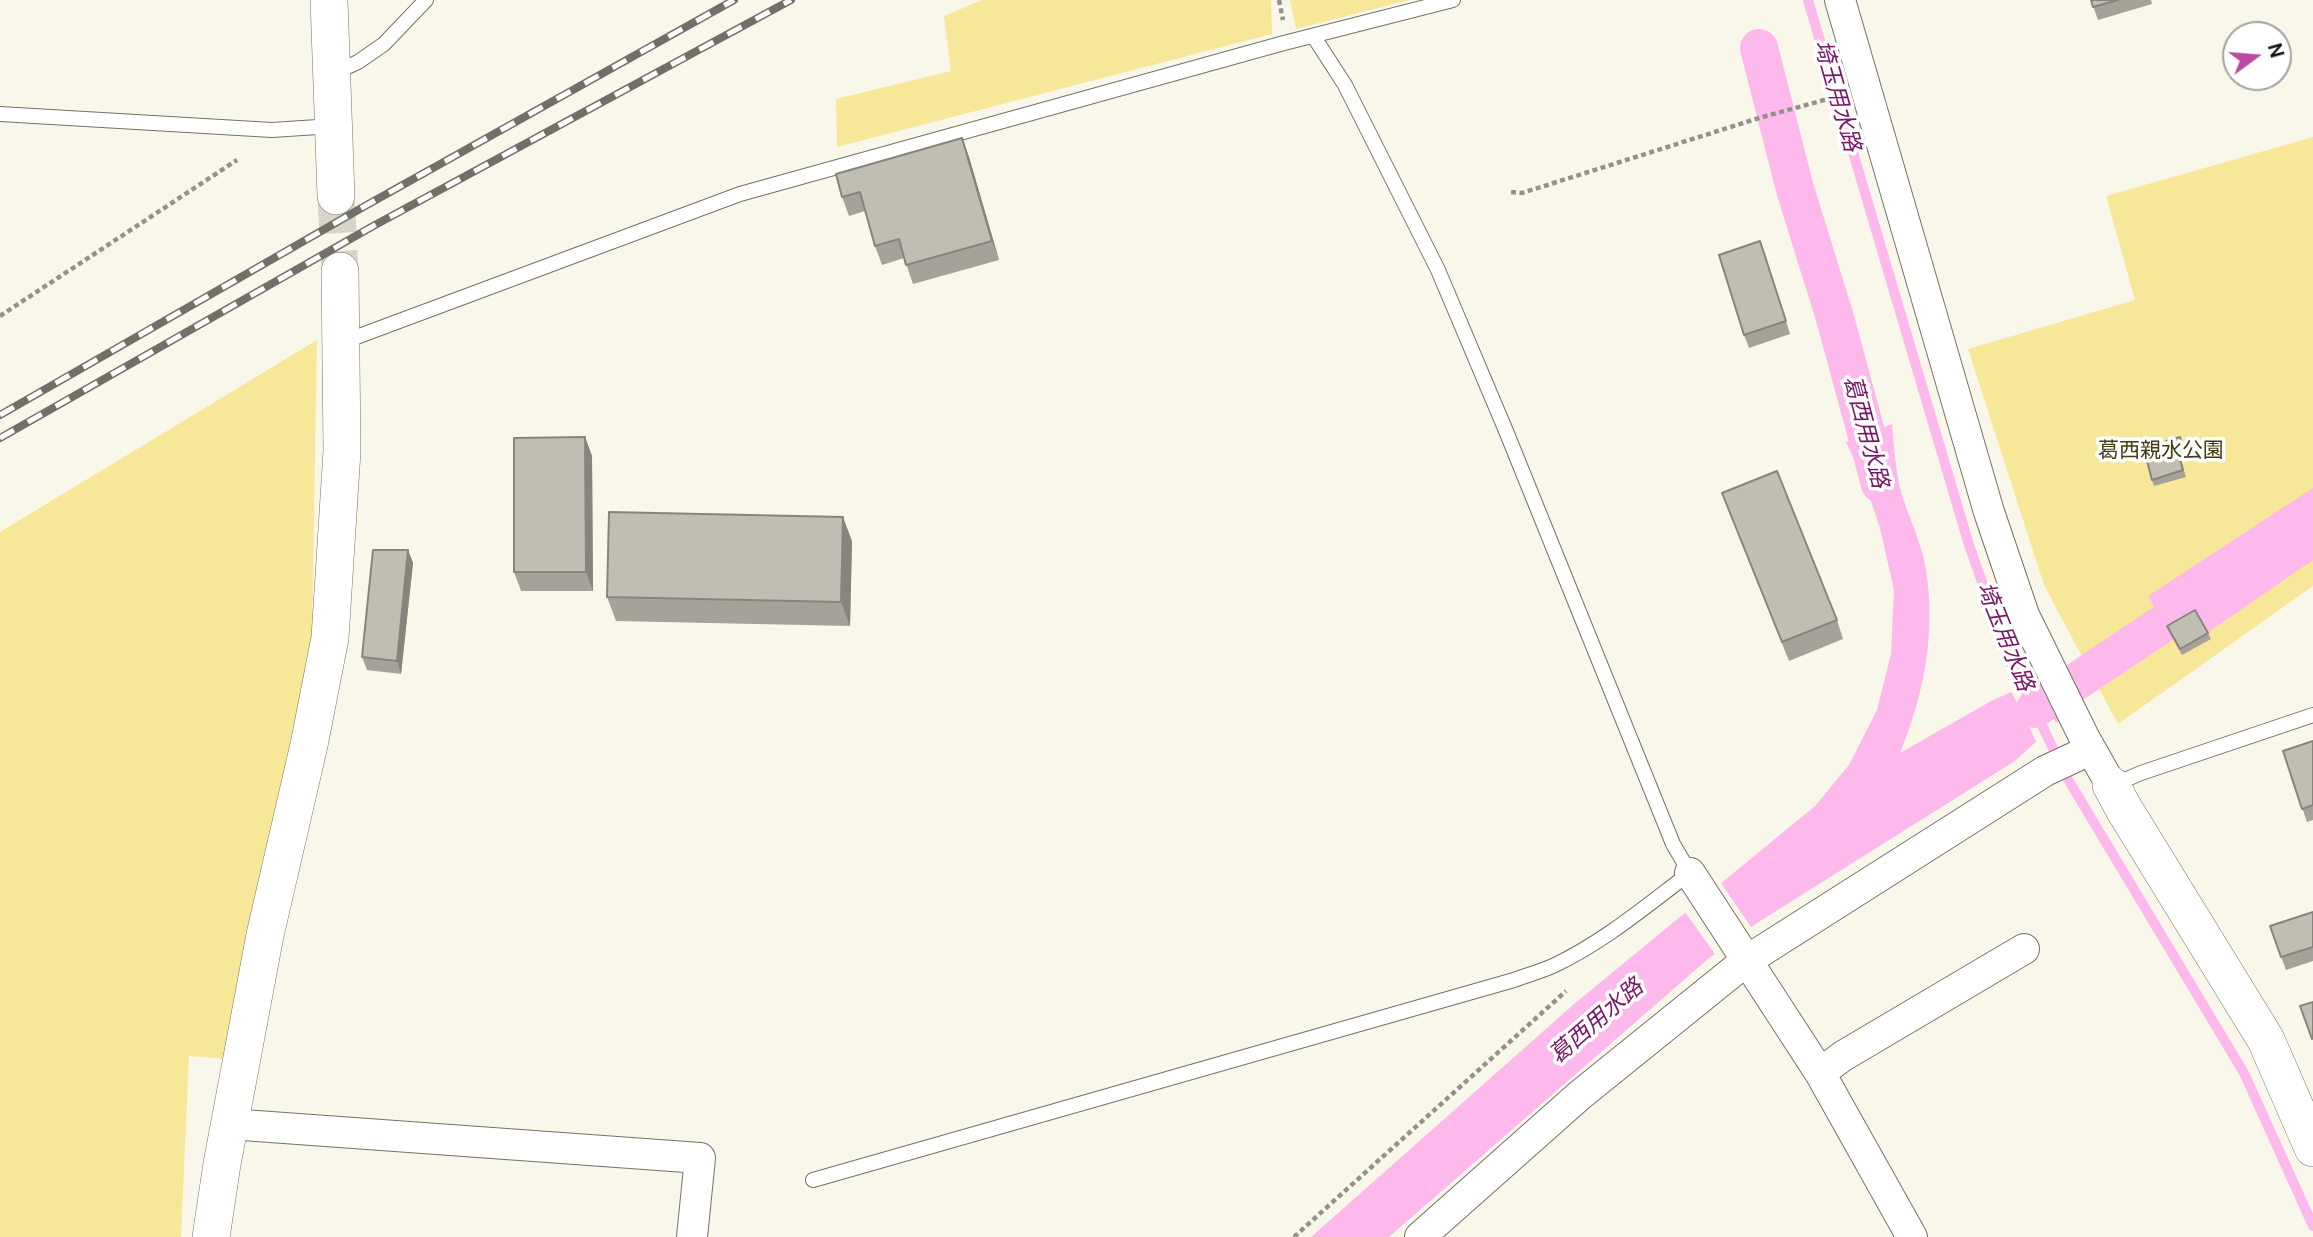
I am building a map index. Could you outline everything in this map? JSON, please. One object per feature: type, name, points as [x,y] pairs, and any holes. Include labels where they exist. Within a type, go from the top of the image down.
[{"type":"street","points":[[328,0],[336,196]]},
{"type":"street","points":[[1840,0],[1989,512],[2024,615],[2084,747],[2111,785],[2266,1040],[2313,1147]]},
{"type":"street","points":[[211,1237],[229,1124],[265,935],[309,745],[330,638],[342,451],[341,271]]},
{"type":"street","points":[[1420,1237],[1742,955],[2084,747]]},
{"type":"street","points":[[1694,881],[1820,1073],[1912,1237]]},
{"type":"street","points":[[1820,1073],[1843,1056],[2024,949]]},
{"type":"street","points":[[229,1124],[700,1158],[692,1237]]},
{"type":"lane","points":[[331,75],[358,62],[384,44],[426,0]]},
{"type":"lane","points":[[342,342],[740,194],[1453,0]]},
{"type":"lane","points":[[813,1180],[1527,975],[1553,966],[1592,945],[1694,881],[1673,844],[1438,270],[1345,85],[1314,37]]},
{"type":"lane","points":[[0,114],[272,130],[333,126]]},
{"type":"lane","points":[[2111,785],[2313,715]]},
{"type":"path","points":[[1511,192],[1522,193],[1759,118],[1825,100]]},
{"type":"path","points":[[0,316],[237,160]]},
{"type":"path","points":[[1294,1237],[1573,984]]},
{"type":"green space","points":[[982,0],[1271,0],[1272,34],[837,147],[836,99],[951,71],[944,16]]},
{"type":"green space","points":[[1290,0],[1409,0],[1296,29]]},
{"type":"green space","name":"葛西親水公園","points":[[2313,137],[2313,586],[2118,724],[2044,585],[1968,349],[2135,300],[2106,196]]},
{"type":"green space","points":[[317,340],[312,632],[228,1059],[189,1056],[181,1237],[0,1237],[0,532]]},
{"type":"water","points":[[1892,424],[1900,488],[1924,559],[1930,617],[1921,686],[1900,753],[1993,700],[2071,666],[2087,695],[2015,761],[1757,923],[1708,959],[1389,1237],[1311,1237],[1574,1004],[1815,806],[1849,765],[1877,710],[1891,654],[1894,590],[1880,528],[1865,483],[1846,442]]},
{"type":"water","points":[[2313,488],[2313,560],[2207,633],[2170,633],[2148,596]]},
{"type":"pier","points":[[2034,679],[2058,727],[2038,745],[2010,689]]},
{"type":"pier","points":[[1719,880],[1753,930],[1717,957],[1683,909]]},
{"type":"building","points":[[2091,0],[2118,0],[2093,7]]},
{"type":"building","points":[[962,138],[992,241],[906,265],[899,239],[875,246],[860,192],[842,197],[836,174]]},
{"type":"building","points":[[1760,241],[1786,321],[1744,335],[1719,255]]},
{"type":"building","points":[[585,437],[586,572],[514,572],[514,438]]},
{"type":"building","points":[[2180,437],[2182,446],[2169,450],[2166,441]]},
{"type":"building","points":[[2178,452],[2183,470],[2152,480],[2147,461]]},
{"type":"building","points":[[1777,471],[1837,620],[1782,642],[1722,493]]},
{"type":"building","points":[[609,512],[843,517],[841,602],[607,597]]},
{"type":"building","points":[[373,550],[408,550],[397,661],[362,657]]},
{"type":"building","points":[[2195,610],[2208,633],[2180,649],[2167,626]]},
{"type":"building","points":[[2313,741],[2313,805],[2302,809],[2283,751]]},
{"type":"building","points":[[2313,912],[2313,947],[2281,957],[2270,926]]},
{"type":"building","points":[[2313,1002],[2313,1038],[2312,1039],[2300,1006]]},
{"type":"waterway","name":"埼玉用水路","points":[[1808,0],[1969,545],[2010,661],[2028,697]]},
{"type":"waterway","name":"葛西用水路","points":[[1759,48],[1795,189],[1835,318],[1880,484]]},
{"type":"waterway","name":"葛西用水路","points":[[2035,709],[2206,595]]},
{"type":"waterway","name":"埼玉用水路","points":[[2040,721],[2066,776],[2244,1073],[2313,1226]]},
{"type":"tunnel","points":[[336,196],[340,271]]},
{"type":"railway","points":[[0,415],[365,206],[734,0]]},
{"type":"railway","points":[[0,438],[375,225],[791,0]]}]
